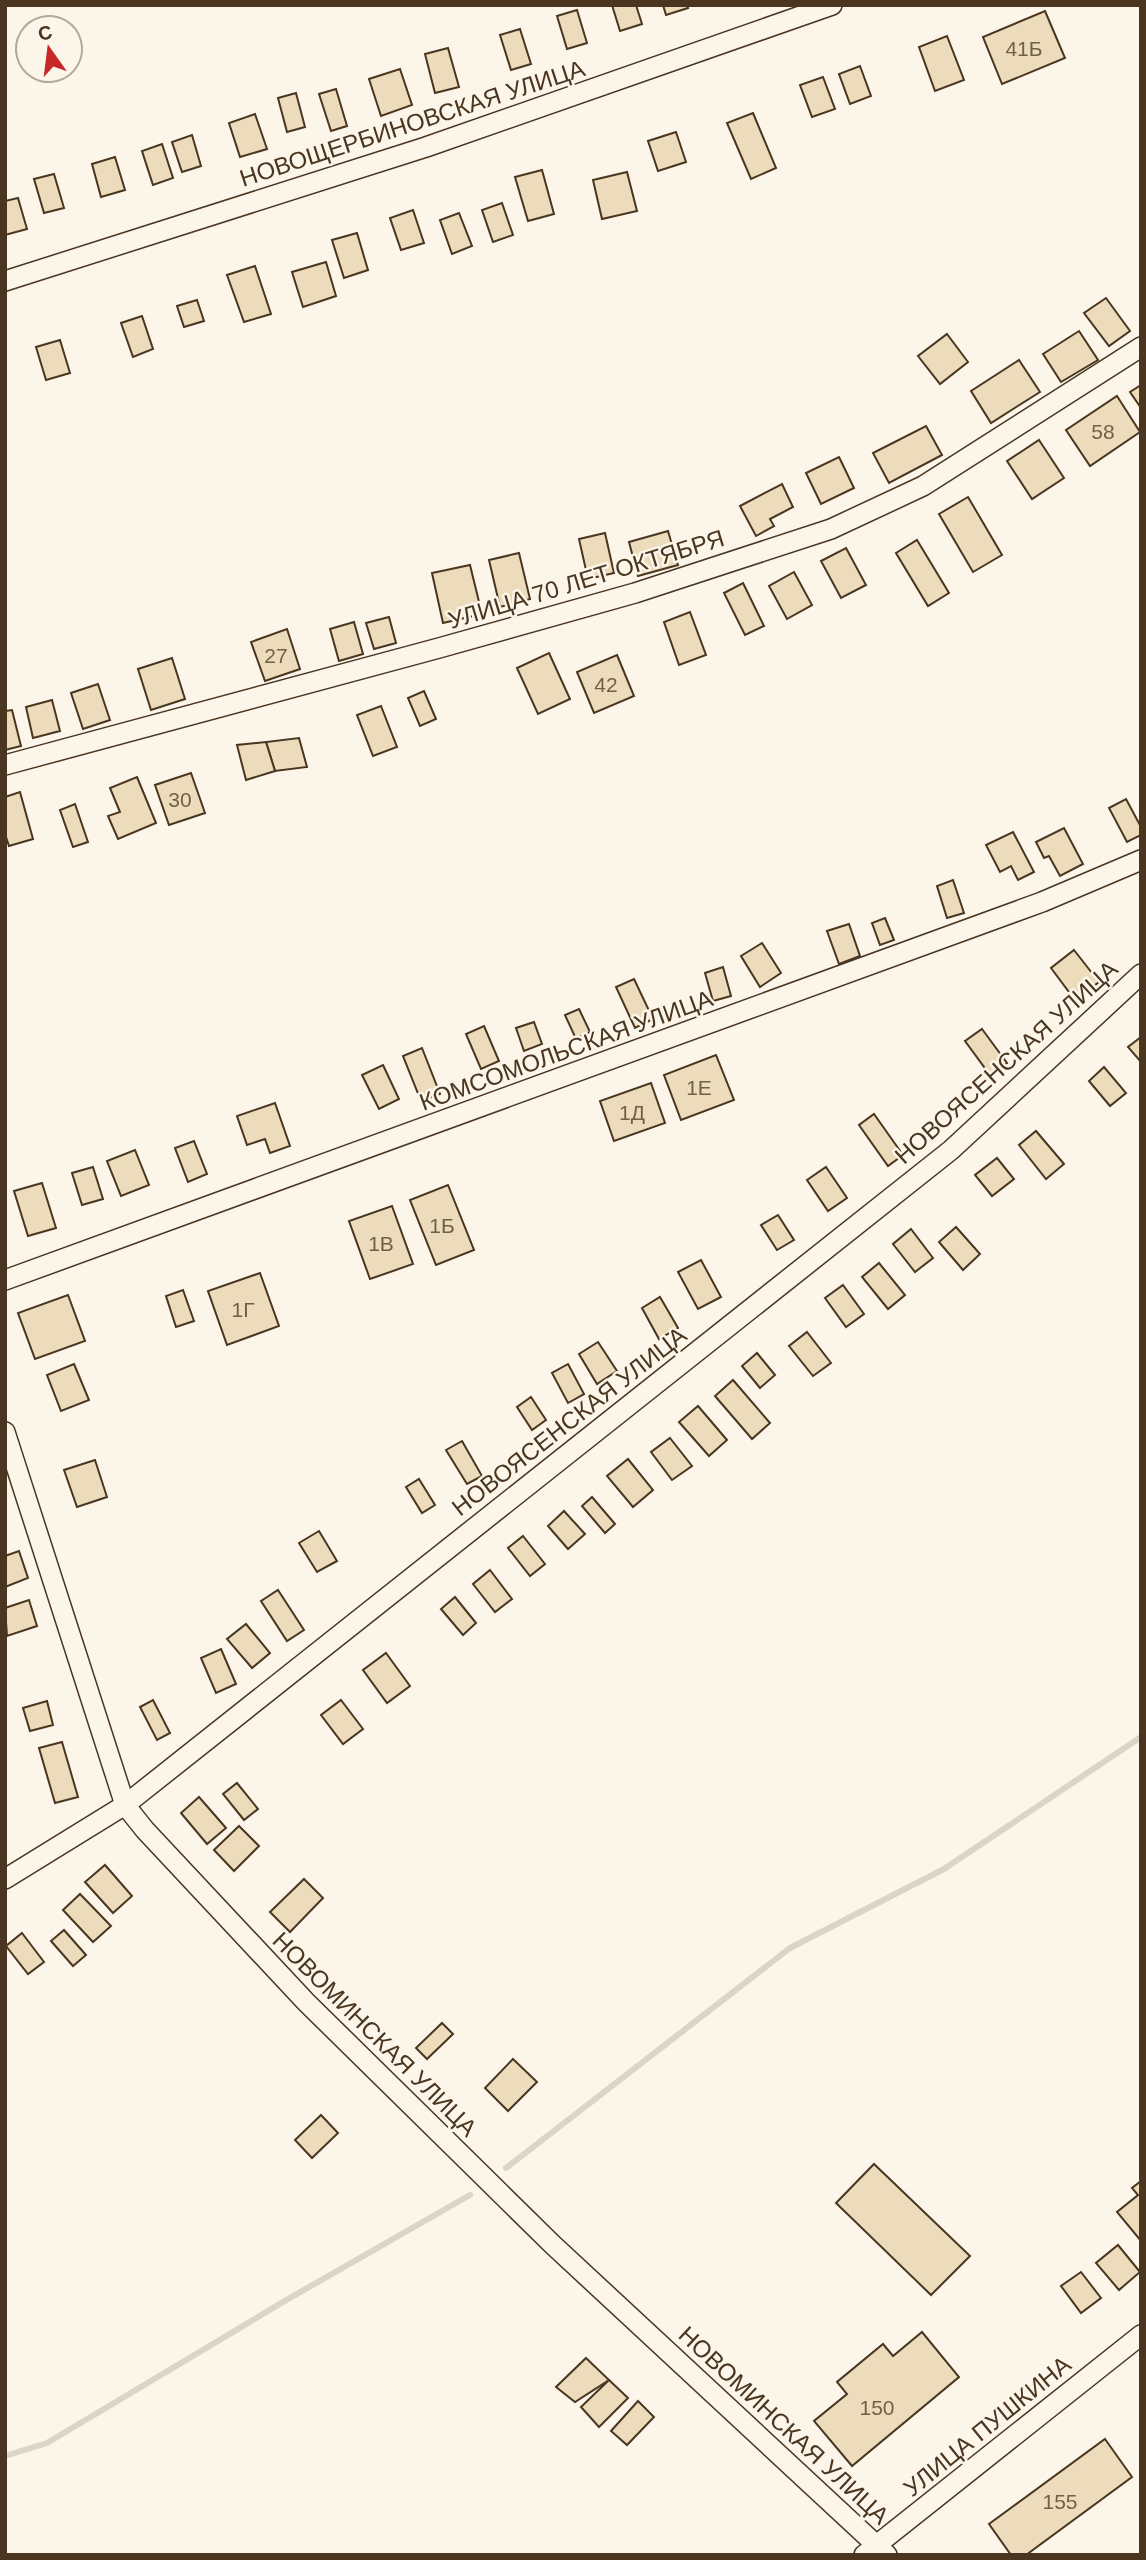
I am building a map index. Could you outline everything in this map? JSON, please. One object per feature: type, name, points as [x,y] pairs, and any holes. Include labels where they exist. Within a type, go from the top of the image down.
[{"type":"street","name":"НОВОЩЕРБИНОВСКАЯ УЛИЦА","points":[[5,281],[426,147],[832,5]]},
{"type":"street","name":"УЛИЦА 70 ЛЕТ ОКТЯБРЯ","points":[[5,765],[635,593],[831,529],[923,486],[1141,347]]},
{"type":"street","name":"КОМСОМОЛЬСКАЯ УЛИЦА","points":[[5,1280],[1042,902],[1141,860]]},
{"type":"street","name":"НОВОЯСЕНСКАЯ УЛИЦА","points":[[5,1879],[125,1805],[951,1150],[1141,974]]},
{"type":"street","name":"НОВОМИНСКАЯ УЛИЦА","points":[[5,1432],[125,1805],[145,1830],[306,2002],[552,2244],[876,2552]]},
{"type":"street","name":"УЛИЦА ПУШКИНА","points":[[876,2552],[1141,2335]]},
{"type":"building","points":[[612,5],[636,5],[642,24],[620,31]]},
{"type":"building","points":[[663,5],[687,5],[688,8],[666,15]]},
{"type":"building","points":[[577,10],[587,43],[567,49],[557,16]]},
{"type":"building","points":[[1045,11],[1065,58],[1002,84],[983,37]]},
{"type":"building","points":[[520,29],[531,64],[511,70],[500,35]]},
{"type":"building","points":[[947,36],[964,80],[935,91],[919,47]]},
{"type":"building","points":[[448,48],[459,87],[435,93],[425,54]]},
{"type":"building","points":[[860,66],[871,96],[850,104],[839,74]]},
{"type":"building","points":[[400,69],[412,105],[381,116],[369,79]]},
{"type":"building","points":[[823,77],[835,109],[812,117],[800,85]]},
{"type":"building","points":[[336,89],[347,126],[331,131],[319,94]]},
{"type":"building","points":[[296,93],[305,127],[287,132],[278,98]]},
{"type":"building","points":[[753,113],[776,168],[751,179],[727,123]]},
{"type":"building","points":[[255,114],[267,149],[240,157],[229,123]]},
{"type":"building","points":[[676,132],[686,162],[658,171],[648,141]]},
{"type":"building","points":[[192,135],[201,166],[182,172],[172,142]]},
{"type":"building","points":[[162,144],[173,178],[153,185],[142,151]]},
{"type":"building","points":[[115,157],[125,190],[101,197],[92,164]]},
{"type":"building","points":[[542,170],[554,214],[528,221],[515,177]]},
{"type":"building","points":[[627,172],[637,211],[602,219],[593,180]]},
{"type":"building","points":[[54,174],[64,208],[44,213],[34,179]]},
{"type":"building","points":[[18,198],[27,229],[5,235],[5,201]]},
{"type":"building","points":[[502,203],[513,235],[493,242],[482,210]]},
{"type":"building","points":[[413,210],[424,243],[401,250],[390,218]]},
{"type":"building","points":[[459,213],[472,246],[452,254],[440,220]]},
{"type":"building","points":[[357,233],[368,270],[344,278],[332,240]]},
{"type":"building","points":[[326,262],[336,296],[303,307],[292,272]]},
{"type":"building","points":[[255,266],[271,314],[244,322],[227,275]]},
{"type":"building","points":[[1106,298],[1130,331],[1109,346],[1084,313]]},
{"type":"building","points":[[197,300],[204,321],[184,327],[177,306]]},
{"type":"building","points":[[142,316],[153,349],[133,357],[121,323]]},
{"type":"building","points":[[1079,331],[1098,360],[1061,382],[1043,354]]},
{"type":"building","points":[[947,334],[968,362],[940,384],[918,356]]},
{"type":"building","points":[[60,340],[70,373],[46,380],[36,347]]},
{"type":"building","points":[[1019,360],[1040,392],[991,423],[971,391]]},
{"type":"building","points":[[1141,385],[1141,408],[1130,392]]},
{"type":"building","points":[[1117,396],[1140,432],[1090,466],[1066,430]]},
{"type":"building","points":[[926,426],[942,455],[889,483],[873,453]]},
{"type":"building","points":[[1039,440],[1064,478],[1032,499],[1007,461]]},
{"type":"building","points":[[839,457],[854,488],[821,504],[806,473]]},
{"type":"building","points":[[782,484],[793,507],[770,519],[774,526],[756,536],[740,506]]},
{"type":"building","points":[[968,497],[1002,555],[973,572],[939,514]]},
{"type":"building","points":[[668,531],[678,565],[638,576],[629,542]]},
{"type":"building","points":[[605,533],[614,573],[588,579],[579,539]]},
{"type":"building","points":[[917,540],[949,593],[928,606],[896,553]]},
{"type":"building","points":[[846,548],[866,585],[841,598],[821,561]]},
{"type":"building","points":[[519,553],[530,599],[500,607],[489,560]]},
{"type":"building","points":[[470,565],[482,614],[443,623],[432,573]]},
{"type":"building","points":[[794,572],[812,605],[787,619],[769,586]]},
{"type":"building","points":[[743,583],[764,626],[745,635],[724,593]]},
{"type":"building","points":[[690,612],[706,655],[679,665],[664,622]]},
{"type":"building","points":[[389,617],[396,643],[374,649],[366,623]]},
{"type":"building","points":[[354,622],[363,654],[339,661],[330,629]]},
{"type":"building","points":[[287,629],[300,669],[265,681],[251,642]]},
{"type":"building","points":[[549,653],[570,699],[538,714],[517,668]]},
{"type":"building","points":[[617,655],[634,696],[594,713],[577,672]]},
{"type":"building","points":[[172,658],[185,699],[151,710],[138,669]]},
{"type":"building","points":[[98,684],[110,720],[83,729],[71,693]]},
{"type":"building","points":[[424,691],[436,719],[420,726],[408,698]]},
{"type":"building","points":[[52,700],[60,731],[33,738],[26,707]]},
{"type":"building","points":[[381,706],[397,747],[373,756],[357,715]]},
{"type":"building","points":[[12,710],[21,746],[5,750],[5,711]]},
{"type":"building","points":[[299,738],[307,767],[275,771],[266,742]]},
{"type":"building","points":[[266,742],[275,771],[246,780],[237,745]]},
{"type":"building","points":[[191,773],[205,813],[169,825],[155,785]]},
{"type":"building","points":[[137,777],[156,823],[118,839],[108,816],[120,812],[110,788]]},
{"type":"building","points":[[20,792],[33,839],[9,846],[5,834],[5,797]]},
{"type":"building","points":[[1126,799],[1141,827],[1141,835],[1127,842],[1109,808]]},
{"type":"building","points":[[75,804],[88,842],[73,847],[60,810]]},
{"type":"building","points":[[1064,828],[1083,864],[1060,876],[1049,856],[1044,858],[1036,842]]},
{"type":"building","points":[[1013,832],[1034,872],[1018,880],[1011,866],[1000,872],[986,845]]},
{"type":"building","points":[[953,880],[964,913],[947,918],[937,886]]},
{"type":"building","points":[[885,918],[894,940],[880,945],[872,923]]},
{"type":"building","points":[[849,924],[860,956],[839,964],[827,931]]},
{"type":"building","points":[[762,943],[781,973],[760,987],[741,956]]},
{"type":"building","points":[[1074,950],[1099,982],[1075,1000],[1051,968]]},
{"type":"building","points":[[723,967],[731,996],[713,1001],[705,973]]},
{"type":"building","points":[[634,979],[653,1019],[635,1028],[616,987]]},
{"type":"building","points":[[579,1009],[590,1032],[576,1039],[565,1015]]},
{"type":"building","points":[[534,1022],[542,1044],[524,1051],[516,1028]]},
{"type":"building","points":[[484,1026],[499,1061],[481,1069],[466,1034]]},
{"type":"building","points":[[982,1029],[1007,1063],[990,1075],[965,1041]]},
{"type":"building","points":[[1141,1037],[1141,1062],[1128,1047]]},
{"type":"building","points":[[422,1048],[440,1094],[421,1101],[403,1056]]},
{"type":"building","points":[[716,1055],[734,1100],[681,1120],[664,1075]]},
{"type":"building","points":[[383,1065],[399,1099],[379,1109],[362,1075]]},
{"type":"building","points":[[1104,1067],[1126,1093],[1110,1106],[1089,1081]]},
{"type":"building","points":[[651,1083],[665,1123],[614,1141],[600,1101]]},
{"type":"building","points":[[275,1103],[290,1146],[270,1153],[265,1139],[247,1145],[237,1116]]},
{"type":"building","points":[[874,1114],[903,1155],[888,1166],[859,1125]]},
{"type":"building","points":[[1036,1131],[1064,1164],[1046,1179],[1019,1145]]},
{"type":"building","points":[[194,1141],[207,1174],[188,1182],[175,1148]]},
{"type":"building","points":[[135,1150],[149,1185],[121,1196],[107,1161]]},
{"type":"building","points":[[997,1158],[1014,1179],[992,1196],[975,1175]]},
{"type":"building","points":[[93,1167],[103,1199],[82,1205],[72,1173]]},
{"type":"building","points":[[826,1167],[847,1198],[828,1211],[807,1180]]},
{"type":"building","points":[[42,1183],[56,1228],[28,1236],[14,1191]]},
{"type":"building","points":[[448,1185],[474,1250],[436,1265],[410,1200]]},
{"type":"building","points":[[392,1206],[413,1264],[370,1279],[349,1221]]},
{"type":"building","points":[[778,1215],[794,1240],[777,1250],[761,1225]]},
{"type":"building","points":[[956,1227],[980,1254],[963,1270],[939,1242]]},
{"type":"building","points":[[911,1229],[933,1258],[915,1272],[893,1244]]},
{"type":"building","points":[[701,1260],[721,1297],[698,1309],[678,1272]]},
{"type":"building","points":[[879,1263],[905,1295],[888,1309],[862,1277]]},
{"type":"building","points":[[260,1273],[279,1326],[227,1345],[208,1291]]},
{"type":"building","points":[[843,1285],[864,1314],[846,1327],[825,1298]]},
{"type":"building","points":[[183,1290],[194,1321],[176,1327],[166,1296]]},
{"type":"building","points":[[68,1295],[85,1341],[35,1359],[18,1313]]},
{"type":"building","points":[[660,1297],[678,1328],[659,1339],[642,1308]]},
{"type":"building","points":[[807,1332],[831,1363],[813,1376],[789,1346]]},
{"type":"building","points":[[598,1342],[617,1371],[597,1384],[579,1354]]},
{"type":"building","points":[[757,1353],[775,1375],[760,1388],[742,1366]]},
{"type":"building","points":[[74,1364],[89,1400],[61,1411],[47,1375]]},
{"type":"building","points":[[568,1364],[584,1394],[568,1403],[552,1373]]},
{"type":"building","points":[[733,1380],[770,1423],[752,1439],[715,1396]]},
{"type":"building","points":[[531,1397],[546,1420],[532,1430],[517,1407]]},
{"type":"building","points":[[698,1406],[727,1440],[709,1456],[679,1422]]},
{"type":"building","points":[[670,1438],[692,1466],[672,1480],[651,1452]]},
{"type":"building","points":[[462,1441],[482,1476],[467,1484],[446,1450]]},
{"type":"building","points":[[628,1459],[653,1490],[633,1507],[607,1476]]},
{"type":"building","points":[[95,1460],[107,1497],[77,1507],[64,1470]]},
{"type":"building","points":[[419,1479],[435,1505],[422,1513],[406,1487]]},
{"type":"building","points":[[592,1497],[615,1524],[605,1533],[582,1506]]},
{"type":"building","points":[[564,1511],[585,1534],[568,1549],[548,1526]]},
{"type":"building","points":[[319,1531],[337,1561],[317,1572],[299,1543]]},
{"type":"building","points":[[523,1536],[545,1564],[530,1576],[508,1548]]},
{"type":"building","points":[[19,1551],[28,1578],[5,1587],[5,1556]]},
{"type":"building","points":[[490,1570],[512,1599],[495,1612],[473,1584]]},
{"type":"building","points":[[278,1590],[304,1630],[287,1641],[261,1601]]},
{"type":"building","points":[[455,1597],[476,1623],[463,1635],[441,1609]]},
{"type":"building","points":[[29,1600],[37,1626],[7,1636],[5,1608]]},
{"type":"building","points":[[246,1624],[270,1653],[252,1668],[227,1639]]},
{"type":"building","points":[[221,1649],[236,1684],[216,1693],[201,1658]]},
{"type":"building","points":[[386,1653],[410,1686],[387,1703],[363,1670]]},
{"type":"building","points":[[153,1700],[170,1733],[157,1740],[140,1707]]},
{"type":"building","points":[[341,1700],[363,1729],[343,1744],[321,1715]]},
{"type":"building","points":[[47,1701],[53,1725],[30,1731],[23,1708]]},
{"type":"building","points":[[62,1742],[78,1797],[55,1803],[39,1748]]},
{"type":"building","points":[[237,1783],[258,1809],[244,1820],[223,1794]]},
{"type":"building","points":[[199,1797],[226,1828],[207,1844],[181,1813]]},
{"type":"building","points":[[239,1826],[259,1846],[234,1871],[214,1850]]},
{"type":"building","points":[[105,1865],[132,1896],[113,1913],[85,1882]]},
{"type":"building","points":[[304,1879],[323,1898],[290,1932],[270,1912]]},
{"type":"building","points":[[80,1894],[111,1926],[93,1942],[63,1910]]},
{"type":"building","points":[[64,1930],[86,1955],[73,1966],[51,1941]]},
{"type":"building","points":[[22,1933],[44,1962],[28,1974],[6,1946]]},
{"type":"building","points":[[442,2023],[453,2034],[427,2059],[416,2048]]},
{"type":"building","points":[[513,2059],[537,2082],[508,2111],[485,2088]]},
{"type":"building","points":[[321,2115],[338,2133],[312,2158],[295,2140]]},
{"type":"building","points":[[874,2164],[970,2256],[931,2295],[836,2203]]},
{"type":"building","points":[[1141,2181],[1141,2241],[1117,2212],[1138,2195],[1132,2188]]},
{"type":"building","points":[[1118,2245],[1140,2272],[1119,2290],[1096,2263]]},
{"type":"building","points":[[1081,2272],[1101,2298],[1081,2313],[1061,2286]]},
{"type":"building","points":[[922,2332],[959,2377],[852,2466],[814,2421],[847,2394],[837,2382],[883,2344],[893,2356]]},
{"type":"building","points":[[586,2358],[609,2380],[575,2402],[556,2387]]},
{"type":"building","points":[[609,2380],[628,2398],[599,2427],[581,2407]]},
{"type":"building","points":[[638,2401],[654,2417],[627,2445],[611,2431]]},
{"type":"building","points":[[1105,2439],[1132,2477],[1026,2555],[1011,2555],[989,2524]]},
{"type":"waterway","points":[[506,2168],[790,1948],[944,1869],[1141,1737]]},
{"type":"waterway","points":[[5,2456],[47,2443],[283,2302],[470,2195]]}]
